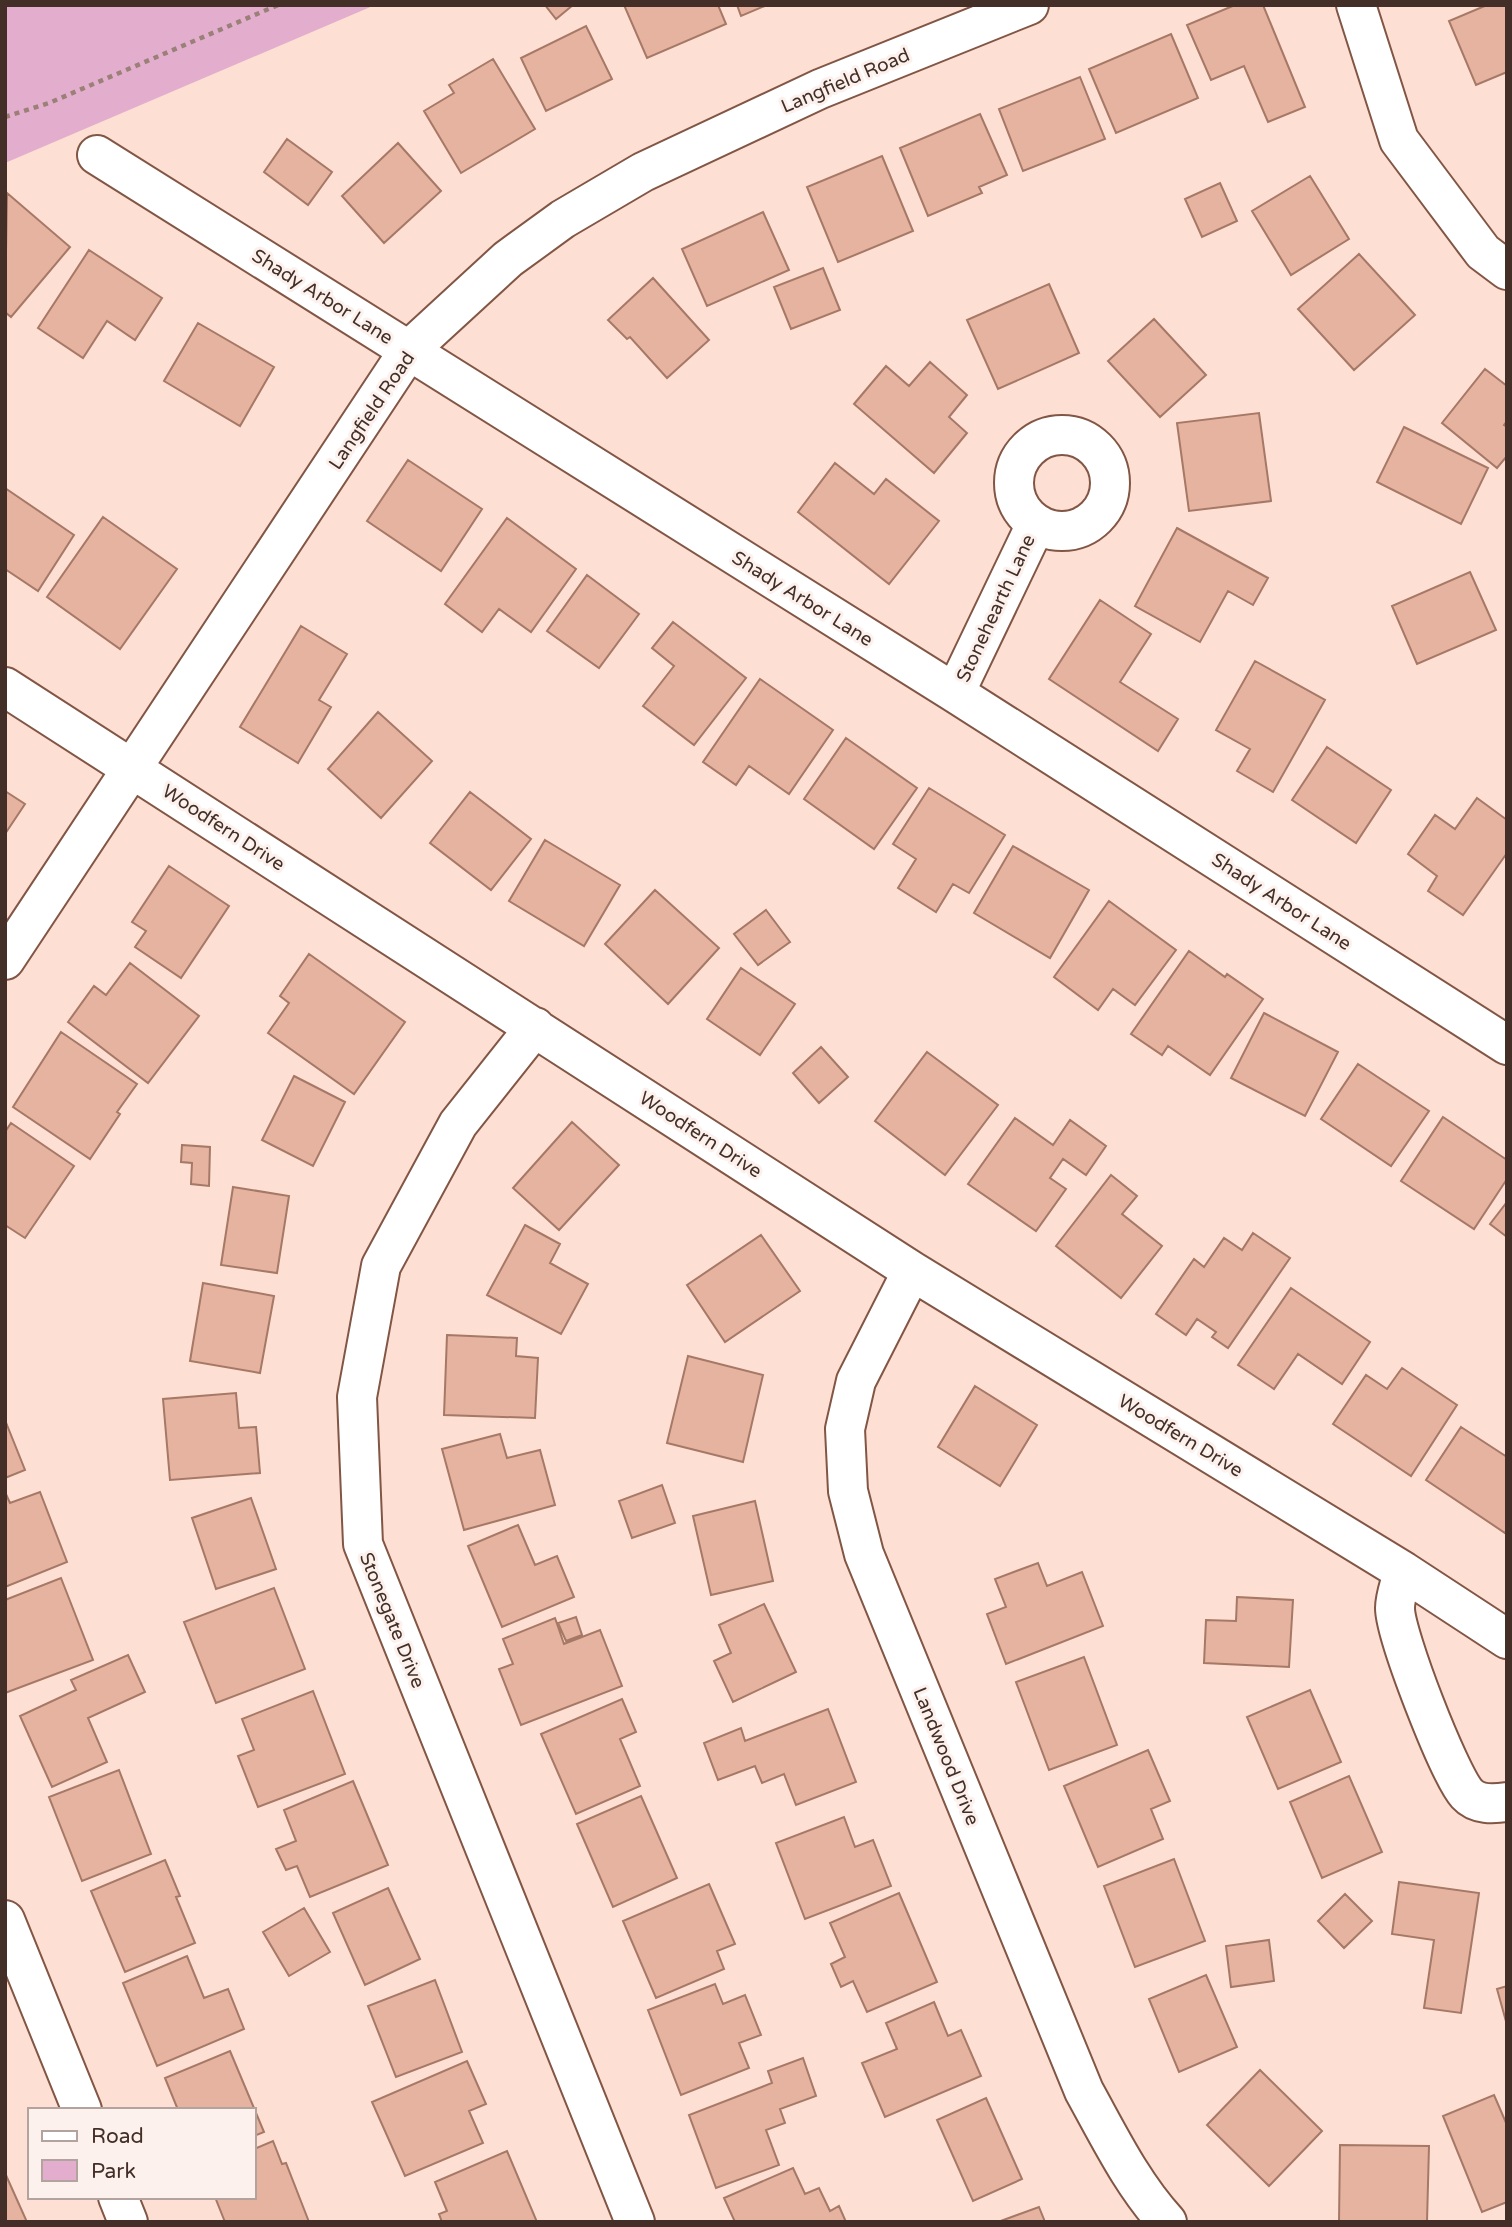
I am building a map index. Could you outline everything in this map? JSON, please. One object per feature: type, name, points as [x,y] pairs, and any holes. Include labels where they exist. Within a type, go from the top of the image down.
[{"type":"street","name":"Langfield Road","points":[[5,960],[409,350],[508,259],[563,219],[643,172],[820,89],[1029,5]]},
{"type":"street","points":[[1356,5],[1399,140],[1483,252],[1507,270]]},
{"type":"street","name":"Shady Arbor Lane","points":[[97,155],[955,693],[1507,1045]]},
{"type":"street","name":"Stonehearth Lane","points":[[955,693],[1036,524]]},
{"type":"street","name":"Woodfern Drive","points":[[5,687],[912,1271],[1403,1571],[1507,1639]]},
{"type":"street","name":"Stonegate Drive","points":[[535,1027],[458,1124],[381,1266],[357,1397],[363,1544],[635,2222]]},
{"type":"street","name":"Landwood Drive","points":[[912,1271],[856,1381],[845,1429],[848,1491],[864,1554],[1084,2091],[1121,2157],[1167,2222]]},
{"type":"street","points":[[1403,1571],[1395,1608],[1405,1651],[1453,1775],[1468,1796],[1488,1804],[1507,1802]]},
{"type":"street","points":[[5,1920],[81,2108]]},
{"type":"street","points":[[119,2199],[128,2222]]},
{"type":"path","points":[[5,117],[48,103],[278,5]]},
{"type":"green space","points":[[5,5],[375,5],[5,163]]},
{"type":"building","points":[[545,5],[573,5],[556,19]]},
{"type":"building","points":[[624,5],[718,5],[726,24],[647,58]]},
{"type":"building","points":[[737,5],[767,5],[741,16]]},
{"type":"building","points":[[1235,5],[1263,5],[1305,107],[1268,122],[1244,66],[1211,80],[1187,25]]},
{"type":"building","points":[[1487,5],[1507,5],[1507,72],[1476,85],[1449,21]]},
{"type":"building","points":[[586,26],[612,79],[546,111],[521,58]]},
{"type":"building","points":[[1171,34],[1198,98],[1116,133],[1089,69]]},
{"type":"building","points":[[493,59],[535,129],[461,173],[424,111],[454,93],[449,85]]},
{"type":"building","points":[[1080,77],[1105,139],[1023,171],[999,109]]},
{"type":"building","points":[[980,114],[1007,175],[979,187],[982,193],[928,216],[900,148]]},
{"type":"building","points":[[287,139],[332,172],[308,205],[264,172]]},
{"type":"building","points":[[398,143],[441,191],[384,243],[342,196]]},
{"type":"building","points":[[882,156],[913,231],[838,262],[807,187]]},
{"type":"building","points":[[1310,176],[1349,239],[1291,275],[1252,211]]},
{"type":"building","points":[[1220,183],[1237,221],[1202,237],[1185,199]]},
{"type":"building","points":[[7,193],[70,247],[11,317],[5,312]]},
{"type":"building","points":[[763,212],[789,270],[707,306],[682,249]]},
{"type":"building","points":[[89,250],[162,298],[135,340],[107,321],[83,358],[38,328]]},
{"type":"building","points":[[1359,254],[1415,315],[1354,370],[1298,309]]},
{"type":"building","points":[[823,268],[840,310],[791,329],[774,287]]},
{"type":"building","points":[[653,278],[709,340],[667,378],[630,337],[627,339],[608,320]]},
{"type":"building","points":[[1049,284],[1079,353],[998,389],[967,320]]},
{"type":"building","points":[[1154,319],[1206,375],[1160,417],[1108,361]]},
{"type":"building","points":[[198,323],[274,367],[240,426],[164,381]]},
{"type":"building","points":[[930,362],[967,395],[949,417],[967,433],[934,473],[854,404],[886,366],[909,386]]},
{"type":"building","points":[[1485,369],[1507,386],[1507,421],[1504,425],[1507,427],[1507,456],[1497,468],[1442,423]]},
{"type":"building","points":[[1259,413],[1271,501],[1189,511],[1177,423]]},
{"type":"building","points":[[1404,427],[1488,468],[1461,524],[1377,482]]},
{"type":"building","points":[[408,460],[482,509],[441,571],[367,521]]},
{"type":"building","points":[[835,463],[874,494],[886,479],[939,521],[889,584],[798,512]]},
{"type":"building","points":[[5,488],[74,535],[38,591],[5,569]]},
{"type":"building","points":[[103,517],[177,569],[120,649],[47,597]]},
{"type":"building","points":[[507,518],[576,569],[531,632],[499,609],[482,632],[445,604]]},
{"type":"building","points":[[1177,528],[1268,578],[1253,605],[1228,591],[1200,642],[1135,606]]},
{"type":"building","points":[[1470,572],[1496,630],[1417,664],[1392,606]]},
{"type":"building","points":[[587,575],[639,614],[599,668],[547,631]]},
{"type":"building","points":[[1100,600],[1151,634],[1120,682],[1178,719],[1158,751],[1049,679]]},
{"type":"building","points":[[673,622],[746,678],[694,745],[643,706],[674,666],[652,648]]},
{"type":"building","points":[[301,626],[347,654],[319,700],[331,707],[298,763],[240,727]]},
{"type":"building","points":[[1255,661],[1325,700],[1273,792],[1237,771],[1250,749],[1216,730]]},
{"type":"building","points":[[760,679],[833,730],[789,794],[749,766],[736,785],[703,762]]},
{"type":"building","points":[[378,712],[432,761],[381,818],[328,769]]},
{"type":"building","points":[[846,738],[917,788],[874,849],[804,799]]},
{"type":"building","points":[[1327,747],[1391,790],[1356,843],[1292,800]]},
{"type":"building","points":[[929,788],[1005,835],[969,893],[953,884],[936,912],[898,888],[916,859],[893,844]]},
{"type":"building","points":[[5,791],[25,804],[5,834]]},
{"type":"building","points":[[470,792],[531,839],[491,890],[430,843]]},
{"type":"building","points":[[1477,798],[1507,820],[1507,853],[1463,915],[1428,891],[1437,876],[1408,854],[1435,815],[1455,829]]},
{"type":"building","points":[[545,840],[620,885],[584,946],[509,901]]},
{"type":"building","points":[[1013,846],[1089,890],[1050,958],[974,913]]},
{"type":"building","points":[[169,866],[229,906],[181,978],[135,947],[146,931],[132,922]]},
{"type":"building","points":[[655,890],[719,948],[668,1004],[605,944]]},
{"type":"building","points":[[1109,901],[1176,950],[1135,1005],[1113,989],[1098,1010],[1054,977]]},
{"type":"building","points":[[766,910],[790,942],[758,965],[734,934]]},
{"type":"building","points":[[1189,951],[1225,977],[1227,974],[1263,999],[1210,1075],[1168,1046],[1162,1055],[1131,1034]]},
{"type":"building","points":[[309,954],[405,1022],[354,1094],[268,1033],[289,1003],[280,996]]},
{"type":"building","points":[[130,963],[199,1016],[148,1083],[68,1022],[94,986],[106,995]]},
{"type":"building","points":[[741,968],[795,1004],[760,1055],[707,1019]]},
{"type":"building","points":[[1264,1013],[1338,1052],[1305,1116],[1231,1078]]},
{"type":"building","points":[[61,1032],[137,1084],[90,1159],[13,1107]]},
{"type":"building","points":[[821,1047],[848,1077],[819,1103],[793,1073]]},
{"type":"building","points":[[927,1052],[998,1105],[945,1175],[875,1121]]},
{"type":"building","points":[[1358,1064],[1429,1111],[1391,1166],[1321,1119]]},
{"type":"building","points":[[294,1076],[345,1102],[313,1166],[262,1140]]},
{"type":"building","points":[[1443,1117],[1507,1160],[1507,1179],[1474,1229],[1401,1181]]},
{"type":"building","points":[[1015,1118],[1053,1145],[1070,1120],[1106,1146],[1086,1175],[1063,1159],[1050,1178],[1066,1189],[1036,1231],[968,1184]]},
{"type":"building","points":[[572,1122],[619,1165],[559,1230],[513,1188]]},
{"type":"building","points":[[11,1123],[74,1166],[25,1238],[5,1225],[5,1132]]},
{"type":"building","points":[[182,1145],[210,1147],[209,1186],[191,1184],[192,1163],[181,1162]]},
{"type":"building","points":[[1111,1175],[1137,1196],[1122,1214],[1162,1246],[1121,1298],[1056,1246]]},
{"type":"building","points":[[233,1187],[289,1196],[277,1273],[221,1265]]},
{"type":"building","points":[[1507,1202],[1507,1237],[1490,1224]]},
{"type":"building","points":[[525,1225],[560,1244],[550,1263],[588,1284],[561,1334],[487,1295]]},
{"type":"building","points":[[1253,1233],[1290,1258],[1228,1348],[1212,1337],[1216,1332],[1197,1319],[1186,1335],[1156,1314],[1194,1259],[1204,1267],[1224,1238],[1242,1250]]},
{"type":"building","points":[[761,1235],[800,1291],[725,1342],[687,1285]]},
{"type":"building","points":[[203,1283],[274,1296],[260,1373],[190,1361]]},
{"type":"building","points":[[1291,1288],[1370,1342],[1342,1384],[1298,1354],[1274,1389],[1238,1365]]},
{"type":"building","points":[[447,1335],[517,1338],[516,1356],[538,1358],[535,1418],[444,1415]]},
{"type":"building","points":[[688,1356],[763,1375],[743,1462],[667,1443]]},
{"type":"building","points":[[1402,1368],[1457,1405],[1411,1476],[1333,1424],[1366,1375],[1387,1389]]},
{"type":"building","points":[[975,1386],[1037,1425],[1000,1486],[938,1447]]},
{"type":"building","points":[[236,1393],[239,1428],[256,1427],[260,1473],[170,1480],[163,1399]]},
{"type":"building","points":[[5,1420],[25,1470],[5,1478]]},
{"type":"building","points":[[1461,1427],[1507,1457],[1505,1533],[1426,1480]]},
{"type":"building","points":[[500,1434],[507,1458],[540,1450],[555,1505],[464,1530],[442,1449]]},
{"type":"building","points":[[662,1485],[675,1523],[632,1538],[619,1501]]},
{"type":"building","points":[[5,1492],[10,1503],[40,1492],[67,1562],[5,1587]]},
{"type":"building","points":[[251,1498],[276,1569],[216,1589],[192,1518]]},
{"type":"building","points":[[755,1501],[773,1581],[711,1595],[693,1516]]},
{"type":"building","points":[[518,1525],[535,1565],[557,1556],[574,1597],[502,1627],[468,1546]]},
{"type":"building","points":[[1038,1563],[1047,1586],[1082,1572],[1103,1626],[1006,1664],[987,1614],[1006,1607],[995,1579]]},
{"type":"building","points":[[61,1578],[93,1660],[5,1693],[5,1600]]},
{"type":"building","points":[[274,1588],[305,1669],[216,1703],[184,1622]]},
{"type":"building","points":[[1237,1597],[1293,1600],[1289,1667],[1204,1663],[1206,1620],[1236,1621]]},
{"type":"building","points":[[764,1604],[796,1672],[733,1702],[714,1661],[731,1653],[719,1625]]},
{"type":"building","points":[[576,1617],[582,1635],[566,1641],[558,1623]]},
{"type":"building","points":[[555,1618],[564,1644],[600,1630],[622,1686],[521,1725],[499,1669],[513,1664],[503,1639]]},
{"type":"building","points":[[128,1655],[145,1692],[88,1718],[107,1762],[52,1787],[20,1716],[76,1690],[71,1680]]},
{"type":"building","points":[[1084,1657],[1117,1745],[1049,1770],[1016,1682]]},
{"type":"building","points":[[1310,1690],[1341,1762],[1278,1789],[1247,1717]]},
{"type":"building","points":[[313,1691],[345,1774],[258,1807],[238,1756],[254,1750],[242,1719]]},
{"type":"building","points":[[622,1699],[636,1732],[620,1739],[640,1786],[576,1814],[541,1734]]},
{"type":"building","points":[[828,1709],[856,1782],[796,1805],[784,1774],[762,1783],[755,1766],[718,1780],[704,1743],[741,1728],[745,1741]]},
{"type":"building","points":[[1148,1750],[1170,1801],[1151,1809],[1163,1839],[1098,1867],[1064,1786]]},
{"type":"building","points":[[119,1770],[151,1854],[82,1881],[49,1797]]},
{"type":"building","points":[[1349,1776],[1382,1852],[1322,1878],[1290,1802]]},
{"type":"building","points":[[353,1781],[388,1865],[310,1897],[297,1866],[286,1870],[276,1849],[296,1841],[284,1810]]},
{"type":"building","points":[[641,1796],[677,1878],[613,1907],[577,1824]]},
{"type":"building","points":[[844,1817],[855,1847],[873,1840],[891,1886],[805,1919],[776,1843]]},
{"type":"building","points":[[1174,1859],[1205,1941],[1135,1967],[1104,1886]]},
{"type":"building","points":[[165,1860],[180,1896],[176,1897],[195,1943],[125,1972],[91,1891]]},
{"type":"building","points":[[1399,1882],[1479,1893],[1461,2013],[1424,2008],[1434,1940],[1392,1934]]},
{"type":"building","points":[[709,1884],[735,1944],[717,1951],[724,1969],[656,1998],[623,1921]]},
{"type":"building","points":[[388,1888],[420,1959],[365,1985],[333,1913]]},
{"type":"building","points":[[899,1893],[937,1982],[867,2012],[853,1981],[841,1987],[831,1964],[845,1957],[830,1923]]},
{"type":"building","points":[[1345,1894],[1372,1921],[1344,1948],[1318,1921]]},
{"type":"building","points":[[304,1908],[330,1952],[289,1976],[263,1932]]},
{"type":"building","points":[[1269,1940],[1274,1981],[1231,1987],[1226,1946]]},
{"type":"building","points":[[187,1956],[204,1998],[228,1989],[244,2029],[157,2066],[123,1983]]},
{"type":"building","points":[[1206,1975],[1237,2047],[1179,2072],[1149,1999]]},
{"type":"building","points":[[435,1980],[462,2052],[396,2077],[368,2006]]},
{"type":"building","points":[[715,1984],[723,2004],[745,1995],[761,2035],[739,2043],[749,2068],[681,2095],[648,2010]]},
{"type":"building","points":[[1507,1986],[1507,2025],[1497,1989]]},
{"type":"building","points":[[934,2002],[948,2036],[961,2030],[981,2076],[885,2117],[862,2063],[897,2049],[886,2023]]},
{"type":"building","points":[[230,2051],[254,2108],[177,2108],[165,2078]]},
{"type":"building","points":[[803,2058],[816,2096],[780,2109],[785,2123],[766,2130],[779,2165],[716,2188],[689,2115],[772,2083],[768,2071]]},
{"type":"building","points":[[467,2061],[486,2104],[469,2111],[483,2143],[405,2176],[372,2102]]},
{"type":"building","points":[[1260,2070],[1322,2131],[1269,2186],[1207,2125]]},
{"type":"building","points":[[1494,2095],[1507,2125],[1507,2202],[1482,2212],[1443,2116]]},
{"type":"building","points":[[986,2098],[1022,2179],[973,2201],[937,2120]]},
{"type":"building","points":[[256,2113],[264,2132],[256,2135]]},
{"type":"building","points":[[273,2141],[282,2164],[286,2163],[309,2222],[225,2222],[216,2199],[256,2199],[256,2148]]},
{"type":"building","points":[[1340,2145],[1429,2146],[1427,2222],[1339,2222]]},
{"type":"building","points":[[507,2151],[537,2222],[442,2222],[439,2214],[447,2211],[435,2182]]},
{"type":"building","points":[[793,2168],[805,2194],[819,2188],[830,2211],[839,2206],[846,2222],[735,2222],[724,2198]]},
{"type":"building","points":[[5,2173],[27,2222],[5,2222]]},
{"type":"building","points":[[1039,2207],[1045,2222],[998,2222]]}]
